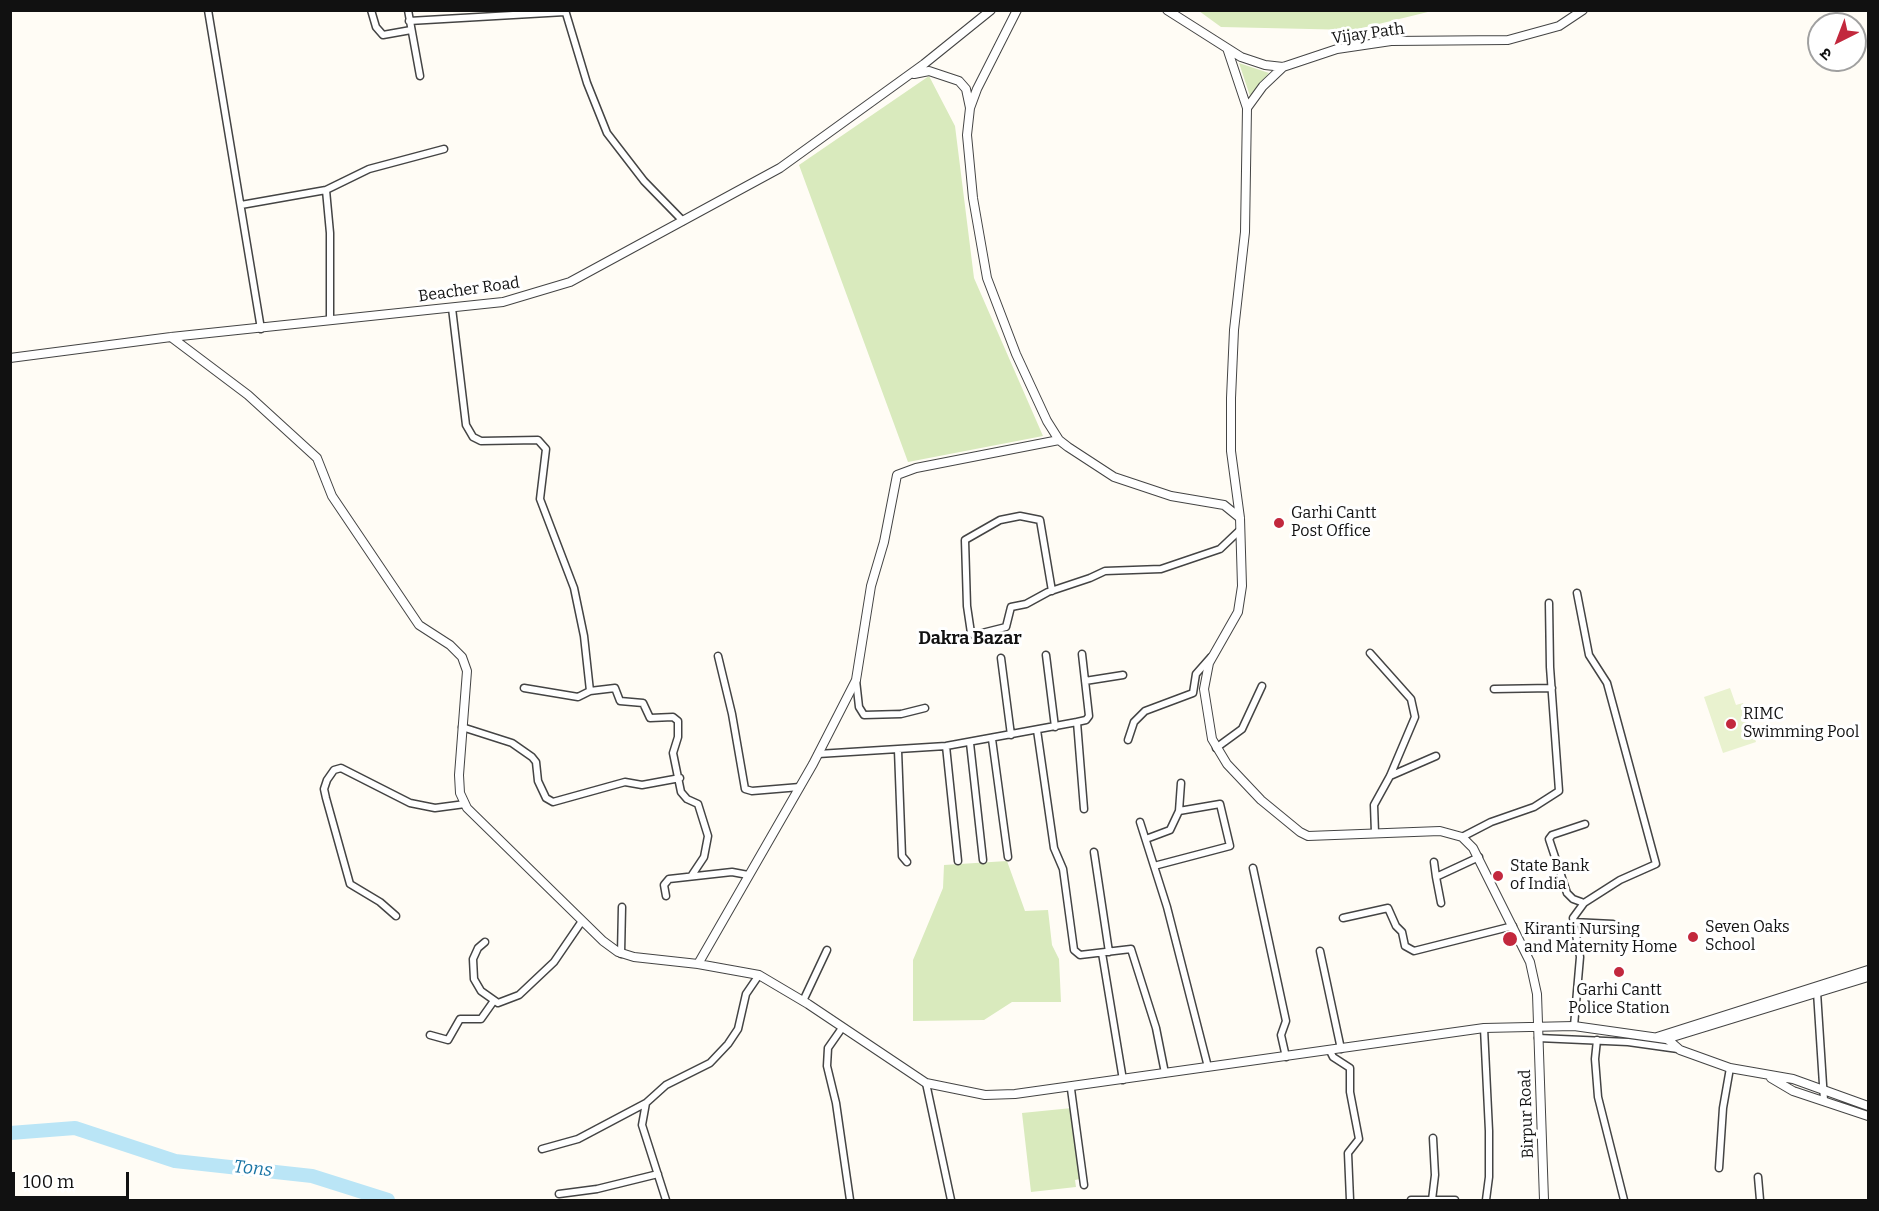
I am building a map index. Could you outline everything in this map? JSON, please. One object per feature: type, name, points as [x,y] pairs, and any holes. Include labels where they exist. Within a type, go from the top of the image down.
[{"type":"street","points":[[208,10],[261,329]]},
{"type":"street","points":[[371,10],[376,27],[383,35],[411,30]]},
{"type":"street","points":[[408,10],[420,75]]},
{"type":"street","name":"Beacher Road","points":[[10,358],[171,337],[503,302],[570,282],[780,168],[910,75],[991,10]]},
{"type":"street","points":[[1017,10],[977,89],[970,108],[967,135],[973,198],[987,278],[1016,354],[1059,440],[1113,477],[1171,496],[1224,505],[1240,518]]},
{"type":"street","points":[[1167,10],[1227,48],[1265,66],[1283,67]]},
{"type":"street","name":"Vijay Path","points":[[1283,67],[1337,49],[1391,41],[1508,40],[1559,26],[1583,10]]},
{"type":"street","points":[[410,21],[565,11],[587,82],[607,133],[644,181],[683,221]]},
{"type":"street","points":[[1227,48],[1247,108],[1245,232],[1234,330],[1231,398],[1231,451],[1240,518],[1242,586],[1238,612],[1209,663],[1204,689],[1212,739],[1216,748],[1261,800],[1308,836],[1440,831],[1461,837],[1485,824],[1534,807],[1559,793],[1552,688],[1550,603]]},
{"type":"street","points":[[1247,108],[1263,86],[1283,67]]},
{"type":"street","points":[[910,75],[929,71],[958,81],[966,89],[970,108]]},
{"type":"street","points":[[241,205],[326,190],[369,169],[444,149]]},
{"type":"street","points":[[326,190],[330,233],[330,320]]},
{"type":"street","points":[[452,308],[466,425],[473,436],[481,441],[538,440],[546,449],[540,499],[574,588],[584,636],[590,691]]},
{"type":"street","points":[[171,337],[248,395],[317,458],[332,496],[418,625],[450,645],[462,657],[467,671],[459,775],[460,794],[465,804],[582,921],[621,954],[759,975],[803,1001],[926,1083],[985,1095],[1071,1089],[1165,1073],[1484,1029],[1574,1026],[1662,1036],[1869,977]]},
{"type":"street","points":[[926,708],[901,714],[864,715],[859,706],[856,680],[871,586],[884,542],[897,475],[916,468],[1059,440]]},
{"type":"street","points":[[1052,591],[1040,520],[1020,516],[1000,520],[965,540],[967,606],[972,635],[1006,627],[1011,607],[1026,604],[1052,591],[1105,571],[1161,569],[1220,549],[1240,530]]},
{"type":"street","points":[[1574,1026],[1580,957],[1573,922],[1584,903],[1620,880],[1656,864],[1607,682],[1589,655],[1577,593]]},
{"type":"street","points":[[1370,652],[1396,679],[1415,708],[1410,733],[1374,805],[1374,833]]},
{"type":"street","points":[[818,754],[970,743],[1086,720],[1089,716],[1082,654]]},
{"type":"street","points":[[1046,655],[1054,727]]},
{"type":"street","points":[[1128,740],[1134,722],[1144,711],[1193,693],[1196,674],[1214,655]]},
{"type":"street","points":[[718,656],[732,714],[745,789],[752,791],[800,787]]},
{"type":"street","points":[[1001,658],[1011,735]]},
{"type":"street","points":[[1085,681],[1123,675]]},
{"type":"street","points":[[698,964],[800,787],[856,680]]},
{"type":"street","points":[[1216,748],[1242,729],[1262,686]]},
{"type":"street","points":[[524,688],[578,697],[590,691],[615,688],[620,700],[643,704],[650,718],[676,719],[678,737],[673,753],[683,796],[698,804],[708,836],[705,857],[692,874]]},
{"type":"street","points":[[1494,689],[1552,688]]},
{"type":"street","points":[[1077,722],[1084,809]]},
{"type":"street","points":[[462,727],[512,743],[532,757],[536,762],[538,781],[546,798],[553,802],[624,782],[648,784],[680,778]]},
{"type":"street","points":[[1037,730],[1054,848],[1063,869],[1073,947],[1080,955],[1126,949],[1134,953],[1156,1028],[1165,1073]]},
{"type":"street","points":[[992,739],[1008,857]]},
{"type":"street","points":[[970,743],[983,860]]},
{"type":"street","points":[[946,746],[958,861]]},
{"type":"street","points":[[898,750],[902,855],[907,862]]},
{"type":"street","points":[[1390,777],[1436,756]]},
{"type":"street","points":[[396,916],[380,902],[350,884],[324,789],[327,780],[334,770],[341,768],[410,803],[435,808],[465,804]]},
{"type":"street","points":[[1146,839],[1170,830],[1179,811],[1181,783]]},
{"type":"street","points":[[1154,866],[1230,846],[1220,804],[1179,811]]},
{"type":"street","points":[[1140,822],[1208,1067]]},
{"type":"street","points":[[1584,903],[1573,899],[1567,893],[1549,839],[1552,835],[1585,824]]},
{"type":"street","name":"Birpur Road","points":[[1461,837],[1479,857],[1530,962],[1537,994],[1544,1200]]},
{"type":"street","points":[[1094,852],[1105,953],[1123,1080]]},
{"type":"street","points":[[1436,877],[1479,857]]},
{"type":"street","points":[[1434,862],[1441,903]]},
{"type":"street","points":[[1253,868],[1286,1021],[1281,1035],[1286,1057]]},
{"type":"street","points":[[666,896],[666,880],[692,874],[732,872],[748,875]]},
{"type":"street","points":[[621,954],[622,907]]},
{"type":"street","points":[[1343,918],[1388,908],[1396,926],[1402,932],[1405,946],[1414,951],[1513,926]]},
{"type":"street","points":[[485,942],[478,948],[473,959],[474,979],[482,992],[493,1002],[509,1000],[525,989],[554,962],[582,921]]},
{"type":"street","points":[[1573,922],[1613,924]]},
{"type":"street","points":[[803,1001],[827,950]]},
{"type":"street","points":[[1320,951],[1341,1049]]},
{"type":"street","points":[[1662,1036],[1869,970]]},
{"type":"street","points":[[542,1149],[578,1139],[646,1103],[666,1085],[710,1063],[728,1044],[738,1029],[746,994],[759,975]]},
{"type":"street","points":[[1817,992],[1824,1100]]},
{"type":"street","points":[[430,1035],[448,1040],[460,1019],[482,1019],[493,1002]]},
{"type":"street","points":[[842,1028],[828,1048],[827,1066],[836,1104],[850,1200]]},
{"type":"street","points":[[1484,1029],[1489,1131],[1489,1177],[1486,1200]]},
{"type":"street","points":[[1662,1036],[1678,1049]]},
{"type":"street","points":[[1538,1038],[1628,1042],[1678,1049],[1730,1068],[1770,1077],[1793,1079],[1869,1106]]},
{"type":"street","points":[[1597,1040],[1595,1059],[1598,1097],[1624,1200]]},
{"type":"street","points":[[1330,1051],[1333,1057],[1350,1068],[1350,1092],[1359,1139],[1348,1153],[1350,1200]]},
{"type":"street","points":[[1719,1168],[1723,1108],[1730,1068]]},
{"type":"street","points":[[1770,1077],[1793,1091],[1869,1116]]},
{"type":"street","points":[[926,1083],[951,1200]]},
{"type":"street","points":[[1071,1089],[1084,1185]]},
{"type":"street","points":[[646,1103],[642,1125],[666,1200]]},
{"type":"street","points":[[1432,1200],[1435,1175],[1433,1138]]},
{"type":"street","points":[[559,1194],[597,1189],[658,1174]]},
{"type":"street","points":[[1758,1177],[1760,1200]]},
{"type":"street","points":[[1411,1200],[1455,1200]]},
{"type":"green space","points":[[1199,11],[1432,11],[1354,30],[1221,27]]},
{"type":"green space","points":[[1239,63],[1269,73],[1250,96]]},
{"type":"green space","points":[[929,76],[955,126],[974,278],[1043,436],[908,462],[799,165]]},
{"type":"green space","name":"RIMC Swimming Pool","points":[[1730,688],[1736,705],[1743,703],[1756,742],[1723,753],[1704,697]]},
{"type":"green space","points":[[1007,861],[1025,911],[1048,910],[1052,945],[1059,959],[1061,1002],[1012,1002],[984,1020],[913,1021],[913,960],[943,888],[944,865]]},
{"type":"green space","points":[[1072,1108],[1080,1179],[1075,1180],[1076,1187],[1031,1192],[1022,1113]]},
{"type":"waterway","name":"Tons","points":[[10,1133],[75,1128],[175,1161],[312,1176],[388,1200]]},
{"type":"place","name":"Garhi Cantt Post Office","points":[[1279,523]]},
{"type":"place","name":"RIMC Swimming Pool","points":[[1731,724]]},
{"type":"place","name":"State Bank of India","points":[[1498,876]]},
{"type":"place","name":"Seven Oaks School","points":[[1693,937]]},
{"type":"place","name":"Kiranti Nursing and Maternity Home","points":[[1510,939]]},
{"type":"place","name":"Garhi Cantt Police Station","points":[[1619,972]]},
{"type":"district","name":"Dakra Bazar","points":[[970,639]]}]
